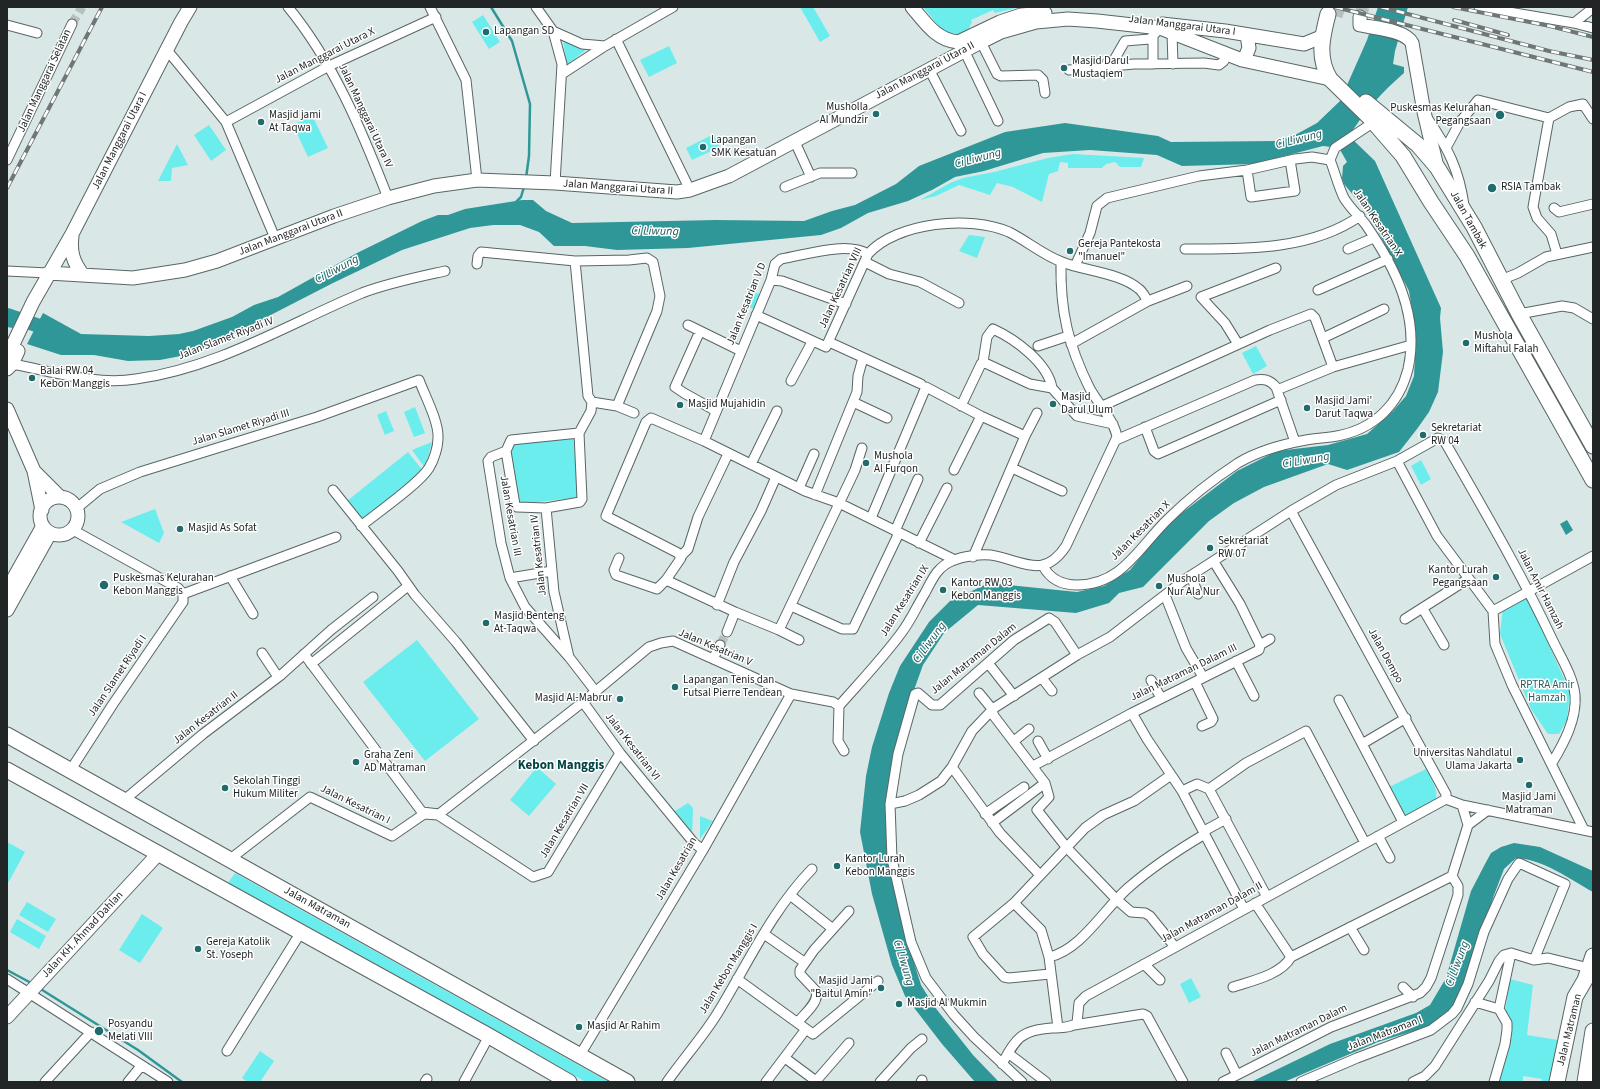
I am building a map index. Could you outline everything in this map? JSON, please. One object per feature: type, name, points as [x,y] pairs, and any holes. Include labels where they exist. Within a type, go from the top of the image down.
[{"type":"main road","name":"Jalan Tambak","points":[[1343,88],[1330,59],[1332,15],[1323,33],[1321,55],[1325,72],[1330,79],[1343,88],[1375,118],[1403,156],[1467,256],[1593,480]]},
{"type":"main road","name":"Jalan Tambak","points":[[1375,118],[1418,145],[1437,167],[1474,227],[1519,314],[1593,446]]},
{"type":"main road","points":[[1454,237],[1460,237],[1468,234],[1474,227]]},
{"type":"main road","points":[[1467,256],[1472,248],[1483,246]]},
{"type":"main road","name":"Jalan Matraman","points":[[7,736],[627,1082]]},
{"type":"main road","points":[[7,770],[490,1036],[559,1079]]},
{"type":"main road","points":[[1568,1082],[1589,968]]},
{"type":"main road","name":"Jalan Matraman","points":[[1557,1082],[1575,997],[1589,968]]},
{"type":"main road","points":[[1585,1082],[1593,1031]]},
{"type":"street","name":"Jalan Manggarai Utara I","points":[[37,304],[48,273],[72,234],[190,7]]},
{"type":"street","name":"Jalan Manggarai Utara IV","points":[[288,7],[307,30],[329,66],[365,139],[388,198]]},
{"type":"street","points":[[430,7],[466,80],[477,180]]},
{"type":"street","points":[[536,7],[553,31],[562,64],[555,184]]},
{"type":"street","points":[[562,74],[616,39],[673,7]]},
{"type":"street","name":"Jalan Manggarai Utara I","points":[[912,7],[933,31],[951,41],[962,40],[1000,22],[1021,15],[1036,13],[1083,12],[1304,44],[1321,37],[1323,33]]},
{"type":"street","points":[[1480,7],[1574,23],[1593,28]]},
{"type":"street","points":[[1574,23],[1593,8]]},
{"type":"street","name":"Jalan Manggarai Utara X","points":[[226,122],[329,66],[436,17]]},
{"type":"street","points":[[1360,17],[1360,25],[1401,34],[1408,38],[1413,45],[1424,112],[1437,167]]},
{"type":"street","name":"Jalan Manggarai Utara II","points":[[66,274],[133,278],[177,272],[217,261],[275,238],[388,198],[434,186],[477,180],[677,192],[690,190],[729,176],[795,142],[964,50],[1001,32],[1036,22],[1068,19],[1156,33],[1172,33],[1224,54],[1244,60],[1330,79]]},
{"type":"street","name":"Jalan Manggarai Selatan","points":[[7,156],[72,24]]},
{"type":"street","points":[[7,25],[37,32]]},
{"type":"street","points":[[553,31],[582,44],[605,46]]},
{"type":"street","points":[[1153,64],[1156,33]]},
{"type":"street","points":[[1107,67],[1107,63],[1114,60],[1125,41],[1150,39],[1156,33]]},
{"type":"street","points":[[1172,33],[1172,64]]},
{"type":"street","points":[[1244,60],[1249,48],[1247,35]]},
{"type":"street","points":[[616,39],[690,190]]},
{"type":"street","points":[[981,42],[997,74],[1001,76],[1038,75],[1043,80],[1045,93]]},
{"type":"street","points":[[167,50],[226,122],[275,238]]},
{"type":"street","points":[[964,50],[998,121]]},
{"type":"street","points":[[1069,70],[1153,64],[1219,65],[1224,61],[1224,54]]},
{"type":"street","points":[[929,69],[961,131]]},
{"type":"street","points":[[1447,146],[1460,122],[1478,100],[1549,118],[1569,107],[1584,104],[1593,119]]},
{"type":"street","points":[[1424,112],[1447,146],[1459,178],[1464,210]]},
{"type":"street","points":[[1075,266],[1090,233],[1097,206],[1107,198],[1199,176],[1247,170],[1290,160],[1312,157],[1330,159],[1336,148],[1375,118]]},
{"type":"street","points":[[1549,118],[1533,207],[1537,218],[1551,234],[1557,254]]},
{"type":"street","points":[[795,142],[811,177]]},
{"type":"street","name":"Jalan Kesatrian X","points":[[1043,566],[1049,575],[1062,584],[1083,585],[1103,581],[1123,568],[1169,518],[1226,471],[1254,456],[1296,442],[1338,436],[1356,431],[1378,419],[1388,410],[1404,383],[1411,345],[1404,296],[1388,259],[1360,216],[1344,198],[1330,159]]},
{"type":"street","points":[[1247,170],[1251,197],[1295,191],[1290,160]]},
{"type":"street","points":[[785,187],[824,173],[852,173]]},
{"type":"street","points":[[1554,208],[1559,212],[1593,204]]},
{"type":"street","points":[[1185,249],[1238,249],[1297,242],[1325,234],[1360,216]]},
{"type":"street","name":"Jalan Kesatrian VIII","points":[[756,315],[812,342],[826,347],[867,258],[875,246],[886,240],[932,224],[965,222],[988,225],[1007,232],[1061,262],[1131,284],[1138,288],[1148,302]]},
{"type":"street","points":[[72,234],[71,249],[73,258],[75,265],[83,275]]},
{"type":"street","points":[[1348,250],[1371,239]]},
{"type":"street","points":[[1501,280],[1518,273],[1539,260],[1557,254],[1593,247]]},
{"type":"street","name":"Jalan Kesatrian V D","points":[[704,441],[771,280],[775,264],[781,259],[844,248],[858,249],[867,258],[889,274],[920,282],[959,303]]},
{"type":"street","points":[[477,264],[478,256],[481,252],[575,261],[647,258],[653,262],[660,296],[657,311],[617,406]]},
{"type":"street","points":[[1318,290],[1388,259]]},
{"type":"street","points":[[575,261],[588,396],[592,402],[617,406],[634,413]]},
{"type":"street","points":[[1043,566],[1057,558],[1066,546],[1116,440],[1117,434],[1113,424],[1100,407],[1070,340],[1061,299],[1061,262]]},
{"type":"street","points":[[1238,344],[1225,323],[1201,297],[1276,268]]},
{"type":"street","points":[[7,270],[66,274]]},
{"type":"street","name":"Jalan Slamet Riyadi IV","points":[[8,360],[80,377],[136,380],[189,368],[243,347],[364,292],[444,271]]},
{"type":"street","points":[[8,360],[37,304],[55,282],[66,274]]},
{"type":"street","points":[[771,280],[782,281],[846,304]]},
{"type":"street","points":[[1038,346],[1070,340],[1148,302],[1186,286]]},
{"type":"street","points":[[1519,314],[1562,306],[1574,308],[1593,318]]},
{"type":"street","points":[[1322,338],[1384,309]]},
{"type":"street","points":[[1100,407],[1238,344],[1311,314],[1315,318],[1333,367]]},
{"type":"street","points":[[688,325],[741,351]]},
{"type":"street","points":[[961,406],[983,362],[986,337],[993,328],[1009,337],[1031,355],[1045,372],[1052,388],[1077,416],[1084,419],[1113,424]]},
{"type":"street","points":[[700,331],[675,387],[716,410]]},
{"type":"street","points":[[791,381],[812,342]]},
{"type":"street","name":"Jalan Kesatrian VIII","points":[[829,342],[921,384]]},
{"type":"street","points":[[1277,390],[1333,367],[1411,345]]},
{"type":"street","points":[[815,495],[857,392],[858,376],[863,358]]},
{"type":"street","points":[[983,362],[1030,384],[1052,388]]},
{"type":"street","name":"Jalan Slamet Riyadi III","points":[[76,508],[100,489],[140,472],[317,417],[419,380],[436,426],[438,438],[434,456],[429,468],[420,478],[361,526]]},
{"type":"street","points":[[1116,440],[1255,380],[1271,382],[1277,390],[1296,442]]},
{"type":"street","points":[[871,518],[926,387],[981,416],[1025,436]]},
{"type":"street","points":[[1145,427],[1154,451],[1158,454],[1281,400]]},
{"type":"street","points":[[579,433],[587,421],[592,402]]},
{"type":"street","points":[[853,402],[887,418]]},
{"type":"street","points":[[7,409],[34,471],[42,510]]},
{"type":"street","points":[[751,464],[777,410]]},
{"type":"street","points":[[973,557],[1025,436],[1037,413]]},
{"type":"street","points":[[954,470],[981,416]]},
{"type":"street","points":[[681,556],[606,516],[648,419],[651,418],[704,441],[799,488],[871,518],[955,560]]},
{"type":"street","name":"Jalan Kesatrian III","points":[[569,657],[525,607],[510,578],[501,543],[488,461],[491,457],[506,451],[510,442],[513,440],[579,433]]},
{"type":"street","name":"Jalan Kesatrian IV","points":[[569,657],[554,592],[546,508],[580,502],[582,500],[579,433]]},
{"type":"street","name":"Jalan Amir Hamzah","points":[[1396,461],[1438,438],[1445,442],[1529,592],[1575,693],[1575,702],[1570,728],[1552,763]]},
{"type":"street","points":[[779,630],[855,470],[862,448]]},
{"type":"street","points":[[506,451],[515,505],[517,508],[546,508]]},
{"type":"street","points":[[619,558],[614,570],[616,575],[657,589],[666,580],[681,556],[688,549],[698,517],[728,454]]},
{"type":"street","points":[[799,488],[814,454]]},
{"type":"street","points":[[890,804],[905,801],[941,781],[952,767],[972,731],[993,710],[1077,655],[1110,637],[1191,576],[1291,511],[1348,479],[1396,461],[1437,536],[1493,611],[1495,644],[1512,685],[1589,831]]},
{"type":"street","points":[[1012,468],[1062,491]]},
{"type":"street","points":[[34,471],[60,498]]},
{"type":"street","points":[[717,604],[734,562],[761,511],[776,477]]},
{"type":"street","points":[[791,606],[842,629],[853,629],[897,532],[918,479]]},
{"type":"street","points":[[919,543],[947,488]]},
{"type":"street","points":[[333,490],[398,570],[408,586],[456,642],[534,741]]},
{"type":"street","points":[[60,498],[67,499],[76,508],[78,519],[73,530],[62,535],[47,530],[40,518],[46,503],[52,499],[60,498]]},
{"type":"street","name":"Jalan Dempo","points":[[1291,511],[1406,718],[1446,794],[1446,799]]},
{"type":"street","points":[[7,590],[47,530]]},
{"type":"street","points":[[7,610],[47,530]]},
{"type":"street","points":[[73,530],[178,588],[183,594],[336,536]]},
{"type":"street","name":"Jalan Kesatrian IX","points":[[839,706],[903,631],[936,572],[945,564],[955,560],[990,555],[1032,566],[1043,566]]},
{"type":"street","points":[[1493,611],[1593,556]]},
{"type":"street","points":[[1214,562],[1244,603],[1260,645],[1270,639]]},
{"type":"street","points":[[510,578],[552,571]]},
{"type":"street","points":[[230,576],[253,614]]},
{"type":"street","points":[[1191,576],[1198,594]]},
{"type":"street","points":[[1405,619],[1468,579]]},
{"type":"street","points":[[666,580],[799,640]]},
{"type":"street","points":[[311,664],[408,586]]},
{"type":"street","name":"Jalan Slamet Riyadi I","points":[[70,771],[112,704],[183,602],[183,594]]},
{"type":"street","points":[[1165,595],[1199,680],[1213,720],[1202,726]]},
{"type":"street","name":"Jalan Kesatrian II","points":[[123,801],[203,734],[278,677],[331,630],[373,597]]},
{"type":"street","points":[[1423,608],[1444,645]]},
{"type":"street","points":[[727,632],[735,612]]},
{"type":"street","name":"Jalan Matraman Dalam","points":[[1022,1082],[974,1037],[926,978],[911,942],[892,859],[890,804],[898,754],[915,694],[918,693],[932,705],[940,705],[1014,640],[1049,618],[1055,622],[1077,655]]},
{"type":"street","name":"Jalan Kesatrian V","points":[[596,692],[649,647],[661,643],[673,642],[792,694]]},
{"type":"street","points":[[713,659],[720,645]]},
{"type":"street","name":"Jalan Matraman Dalam III","points":[[1033,766],[1161,698],[1259,650],[1260,645]]},
{"type":"street","points":[[262,652],[278,677]]},
{"type":"street","points":[[304,654],[422,812],[438,815],[596,692],[569,657]]},
{"type":"street","points":[[1236,661],[1254,696]]},
{"type":"street","points":[[988,663],[1014,696]]},
{"type":"street","points":[[1042,678],[1052,691]]},
{"type":"street","points":[[1151,680],[1161,698]]},
{"type":"street","points":[[979,693],[993,710],[994,716],[1045,783],[1049,797],[1037,810],[1067,848],[1116,899],[1131,912],[1145,913],[1150,916],[1175,947]]},
{"type":"street","points":[[792,694],[832,702],[839,706],[838,742],[844,751]]},
{"type":"street","name":"Jalan Kesatrian","points":[[580,1055],[703,850],[792,694]]},
{"type":"street","points":[[1339,700],[1403,822]]},
{"type":"street","name":"Jalan Kesatrian VI","points":[[583,702],[620,753],[694,844],[703,850]]},
{"type":"street","points":[[1132,713],[1147,739],[1182,791],[1205,832],[1244,909]]},
{"type":"street","points":[[1362,744],[1406,718]]},
{"type":"street","points":[[1014,741],[1029,729]]},
{"type":"street","points":[[1209,789],[1246,763],[1306,731],[1365,843]]},
{"type":"street","points":[[1038,741],[1048,759]]},
{"type":"street","name":"Jalan Kesatrian VII","points":[[438,815],[533,877],[538,877],[548,872],[620,753]]},
{"type":"street","points":[[952,767],[992,823],[1040,875]]},
{"type":"street","points":[[1050,974],[1009,978],[1004,977],[983,954],[973,937],[1014,903],[1067,848],[1074,838],[1104,815],[1134,800],[1171,775]]},
{"type":"street","points":[[992,823],[1045,783]]},
{"type":"street","points":[[1182,791],[1197,784],[1209,789],[1267,897]]},
{"type":"street","points":[[985,814],[1024,787]]},
{"type":"street","name":"Jalan Kesatrian I","points":[[229,860],[308,797],[312,797],[392,836],[424,814],[438,815]]},
{"type":"street","points":[[1446,799],[1462,805],[1589,831]]},
{"type":"street","name":"Jalan Matraman Dalam II","points":[[1074,1025],[1078,1021],[1078,1007],[1081,1000],[1254,903],[1446,799]]},
{"type":"street","points":[[1233,987],[1262,977],[1282,967],[1287,964],[1291,957],[1452,876],[1468,825],[1462,805]]},
{"type":"street","points":[[1468,825],[1488,810]]},
{"type":"street","points":[[1049,957],[1064,951],[1075,943],[1116,899],[1160,862],[1226,819]]},
{"type":"street","points":[[1378,836],[1390,858]]},
{"type":"street","name":"Jalan KH. Ahmad Dahlan","points":[[7,1017],[160,853]]},
{"type":"street","name":"Jalan Matraman I","points":[[1301,1082],[1313,1080],[1357,1058],[1431,1030],[1452,1014],[1457,1008],[1468,984],[1484,932],[1508,879],[1517,863],[1522,863],[1565,884],[1534,960]]},
{"type":"street","name":"Jalan Kebon Manggis I","points":[[667,1082],[697,1044],[764,934],[790,895],[812,869]]},
{"type":"street","name":"Jalan Matraman Dalam","points":[[1223,1082],[1331,1027],[1413,997],[1426,988],[1445,938],[1458,895],[1458,886],[1452,876]]},
{"type":"street","points":[[790,895],[833,929]]},
{"type":"street","points":[[1014,903],[1041,930],[1049,957],[1058,1028]]},
{"type":"street","points":[[1254,903],[1291,957]]},
{"type":"street","points":[[798,1022],[814,1002],[817,994],[800,974],[800,970],[804,962],[849,911]]},
{"type":"street","points":[[1350,927],[1364,950]]},
{"type":"street","points":[[227,1051],[301,932]]},
{"type":"street","points":[[764,934],[804,962]]},
{"type":"street","points":[[1507,954],[1534,960],[1548,958],[1589,968]]},
{"type":"street","points":[[1413,1082],[1429,1073],[1435,1066],[1494,974],[1499,961],[1507,954]]},
{"type":"street","points":[[1494,1082],[1505,1044],[1507,1030],[1507,1023],[1499,1008],[1507,954]]},
{"type":"street","points":[[1144,964],[1160,980]]},
{"type":"street","points":[[7,979],[31,991],[141,1066],[168,1082]]},
{"type":"street","points":[[737,979],[813,1034],[878,982]]},
{"type":"street","points":[[1403,987],[1413,997]]},
{"type":"street","points":[[1476,1002],[1499,1008]]},
{"type":"street","points":[[1002,1064],[1019,1037],[1028,1032],[1143,1014],[1147,1016],[1183,1082]]},
{"type":"street","points":[[766,1082],[806,1029]]},
{"type":"street","points":[[45,1082],[92,1032]]},
{"type":"street","points":[[464,1082],[490,1036]]},
{"type":"street","points":[[880,1082],[911,1048],[922,1039]]},
{"type":"street","points":[[785,1058],[816,1081],[849,1043]]},
{"type":"street","points":[[1008,1053],[1046,1082]]},
{"type":"street","points":[[1226,1053],[1237,1075]]},
{"type":"street","points":[[128,1082],[141,1066]]},
{"type":"green space","points":[[800,7],[813,7],[830,36],[820,42]]},
{"type":"green space","points":[[923,7],[1019,7],[995,13],[993,10],[971,20],[972,22],[967,32],[953,35],[942,30]]},
{"type":"green space","name":"Lapangan SD","points":[[483,15],[500,42],[489,49],[472,22]]},
{"type":"green space","points":[[563,38],[587,49],[566,66]]},
{"type":"green space","points":[[669,46],[677,63],[649,77],[640,60]]},
{"type":"green space","points":[[312,115],[328,148],[308,157],[293,125]]},
{"type":"green space","points":[[209,125],[226,150],[211,161],[194,135]]},
{"type":"green space","name":"Lapangan SMK Kesatuan","points":[[714,134],[720,147],[692,160],[686,148]]},
{"type":"green space","points":[[177,144],[188,165],[172,168],[171,181],[158,181]]},
{"type":"green space","points":[[1073,154],[1144,158],[1141,167],[1120,167],[1115,162],[1106,164],[1102,168],[1068,168],[1068,163],[1060,162],[1058,171],[1049,174],[1042,202],[1013,187],[997,183],[990,195],[959,185],[936,196],[920,200],[950,183],[963,178],[994,172],[1048,158]]},
{"type":"green space","points":[[969,235],[985,237],[977,258],[959,251]]},
{"type":"green space","points":[[752,291],[762,295],[756,310],[746,306]]},
{"type":"green space","points":[[1256,346],[1267,366],[1253,374],[1242,353]]},
{"type":"green space","points":[[415,407],[425,433],[414,437],[404,412]]},
{"type":"green space","points":[[386,411],[394,431],[385,435],[377,415]]},
{"type":"green space","points":[[573,436],[580,497],[516,505],[510,443]]},
{"type":"green space","points":[[432,442],[425,468],[412,450]]},
{"type":"green space","points":[[408,452],[424,472],[363,522],[347,501]]},
{"type":"green space","points":[[1421,460],[1431,479],[1421,485],[1411,466]]},
{"type":"green space","points":[[155,509],[164,533],[159,543],[121,522]]},
{"type":"green space","name":"RPTRA Amir Hamzah","points":[[1527,596],[1570,692],[1567,720],[1559,734],[1548,734],[1531,709],[1500,634],[1503,607]]},
{"type":"green space","points":[[417,640],[479,719],[425,761],[363,682]]},
{"type":"green space","points":[[626,753],[675,811],[688,803],[693,808],[692,839],[623,756]]},
{"type":"green space","points":[[537,767],[556,784],[529,816],[510,800]]},
{"type":"green space","points":[[1426,769],[1435,786],[1435,800],[1433,804],[1404,816],[1387,788]]},
{"type":"green space","points":[[700,816],[713,821],[700,839]]},
{"type":"green space","points":[[7,842],[25,852],[7,885]]},
{"type":"green space","points":[[235,873],[609,1082],[586,1082],[450,1005],[228,883]]},
{"type":"green space","points":[[27,902],[56,919],[48,932],[19,915]]},
{"type":"green space","points":[[142,914],[163,928],[140,963],[119,950]]},
{"type":"green space","points":[[17,919],[46,936],[39,949],[10,932]]},
{"type":"green space","points":[[1191,978],[1201,997],[1189,1003],[1180,984]]},
{"type":"green space","points":[[1510,979],[1533,985],[1527,1035],[1558,1040],[1552,1082],[1542,1082],[1542,1079],[1523,1076],[1523,1082],[1498,1082],[1504,1019]]},
{"type":"green space","points":[[260,1051],[274,1061],[260,1082],[248,1082],[242,1078]]},
{"type":"water","points":[[1378,7],[1408,7],[1395,51],[1393,64],[1404,67],[1404,73],[1374,102],[1349,136],[1375,161],[1441,308],[1440,318],[1443,352],[1438,392],[1429,412],[1399,452],[1347,470],[1328,464],[1264,487],[1234,503],[1209,521],[1143,587],[1119,593],[1109,603],[1076,613],[978,605],[944,633],[923,665],[905,715],[891,779],[886,813],[887,850],[902,924],[921,985],[934,1006],[973,1055],[999,1082],[975,1082],[942,1044],[905,996],[892,965],[872,894],[860,832],[866,776],[872,747],[889,693],[900,666],[929,622],[950,601],[989,583],[1077,592],[1104,586],[1130,570],[1170,522],[1237,471],[1277,451],[1328,445],[1367,434],[1393,411],[1406,396],[1414,376],[1416,334],[1409,291],[1369,214],[1344,184],[1342,178],[1343,166],[1347,162],[1339,148],[1323,146],[1254,164],[1182,166],[1157,155],[1090,150],[1043,153],[984,171],[955,177],[908,201],[868,213],[841,228],[821,235],[688,248],[617,250],[585,246],[554,246],[539,232],[520,225],[493,225],[470,228],[402,250],[191,354],[160,360],[128,361],[94,355],[61,355],[27,344],[43,313],[81,334],[149,336],[179,334],[193,331],[232,317],[254,305],[278,297],[357,253],[422,221],[438,215],[448,215],[465,209],[522,200],[533,200],[546,211],[572,223],[716,220],[804,221],[855,205],[896,184],[919,166],[1005,132],[1065,123],[1158,136],[1171,142],[1276,141],[1295,135],[1317,123],[1340,101],[1367,40]]},
{"type":"water","points":[[7,310],[17,312],[13,328],[7,327]]},
{"type":"water","points":[[1567,520],[1573,530],[1566,535],[1560,524]]},
{"type":"water","points":[[1514,843],[1540,847],[1593,871],[1593,892],[1546,866],[1526,859],[1516,858],[1504,869],[1464,987],[1451,1010],[1440,1019],[1426,1027],[1378,1042],[1284,1082],[1251,1082],[1330,1044],[1416,1013],[1430,1005],[1446,978],[1471,891],[1485,864],[1491,853],[1501,847]]},
{"type":"waterway","points":[[491,7],[512,41],[530,104],[529,156],[526,178]]},
{"type":"waterway","points":[[515,203],[521,197],[524,187]]},
{"type":"waterway","name":"Ci Liwung","points":[[7,315],[54,331]]},
{"type":"waterway","points":[[7,970],[33,984]]},
{"type":"waterway","points":[[39,988],[138,1050],[182,1082]]},
{"type":"tunnel","points":[[72,24],[82,7]]},
{"type":"tunnel","points":[[1335,16],[1338,7]]},
{"type":"tunnel","points":[[1360,17],[1363,7]]},
{"type":"tunnel","points":[[720,645],[727,632]]},
{"type":"railway","points":[[7,188],[102,7]]},
{"type":"railway","points":[[1335,7],[1593,72]]},
{"type":"railway","points":[[1381,7],[1549,51],[1593,60]]},
{"type":"railway","points":[[1453,7],[1550,26],[1593,37]]},
{"type":"railway","points":[[1454,20],[1508,35]]},
{"type":"place","name":"Lapangan SD","points":[[486,32]]},
{"type":"place","name":"Masjid Darul Mustaqiem","points":[[1064,68]]},
{"type":"place","name":"Musholla Al Mundzir","points":[[876,114]]},
{"type":"place","name":"Puskesmas Kelurahan Pegangsaan","points":[[1500,115]]},
{"type":"place","name":"Masjid jami At Taqwa","points":[[261,122]]},
{"type":"place","name":"Lapangan SMK Kesatuan","points":[[703,147]]},
{"type":"place","name":"RSIA Tambak","points":[[1492,188]]},
{"type":"place","name":"Gereja Pantekosta \"Imanuel\"","points":[[1070,251]]},
{"type":"place","name":"Mushola Miftahul Falah","points":[[1466,343]]},
{"type":"place","name":"Balai RW 04 Kebon Manggis","points":[[32,378]]},
{"type":"place","name":"Masjid Darul Ulum","points":[[1053,404]]},
{"type":"place","name":"Masjid Mujahidin","points":[[680,405]]},
{"type":"place","name":"Masjid Jami' Darut Taqwa","points":[[1307,408]]},
{"type":"place","name":"Sekretariat RW 04","points":[[1423,435]]},
{"type":"place","name":"Mushola Al Furqon","points":[[866,463]]},
{"type":"place","name":"Masjid As Sofat","points":[[180,529]]},
{"type":"place","name":"Sekretariat RW 07","points":[[1210,548]]},
{"type":"place","name":"Kantor Lurah Pegangsaan","points":[[1496,577]]},
{"type":"place","name":"Puskesmas Kelurahan Kebon Manggis","points":[[104,585]]},
{"type":"place","name":"Mushola Nur Ala Nur","points":[[1159,586]]},
{"type":"place","name":"Kantor RW 03 Kebon Manggis","points":[[943,590]]},
{"type":"place","name":"Masjid Benteng At-Taqwa","points":[[486,623]]},
{"type":"place","name":"Lapangan Tenis dan Futsal Pierre Tendean","points":[[675,687]]},
{"type":"place","name":"Masjid Al-Mabrur","points":[[620,699]]},
{"type":"place","name":"Universitas Nahdlatul Ulama Jakarta","points":[[1520,760]]},
{"type":"place","name":"Graha Zeni AD Matraman","points":[[356,762]]},
{"type":"place","name":"Masjid Jami Matraman","points":[[1529,785]]},
{"type":"place","name":"Sekolah Tinggi Hukum Militer","points":[[225,788]]},
{"type":"place","name":"Kantor Lurah Kebon Manggis","points":[[837,866]]},
{"type":"place","name":"Gereja Katolik St. Yoseph","points":[[198,949]]},
{"type":"place","name":"Masjid Jami \"Baitul Amin\"","points":[[881,988]]},
{"type":"place","name":"Masjid Al Mukmin","points":[[899,1004]]},
{"type":"place","name":"Masjid Ar Rahim","points":[[579,1027]]},
{"type":"place","name":"Posyandu Melati VIII","points":[[99,1031]]},
{"type":"district","name":"Kebon Manggis","points":[[561,766]]}]
